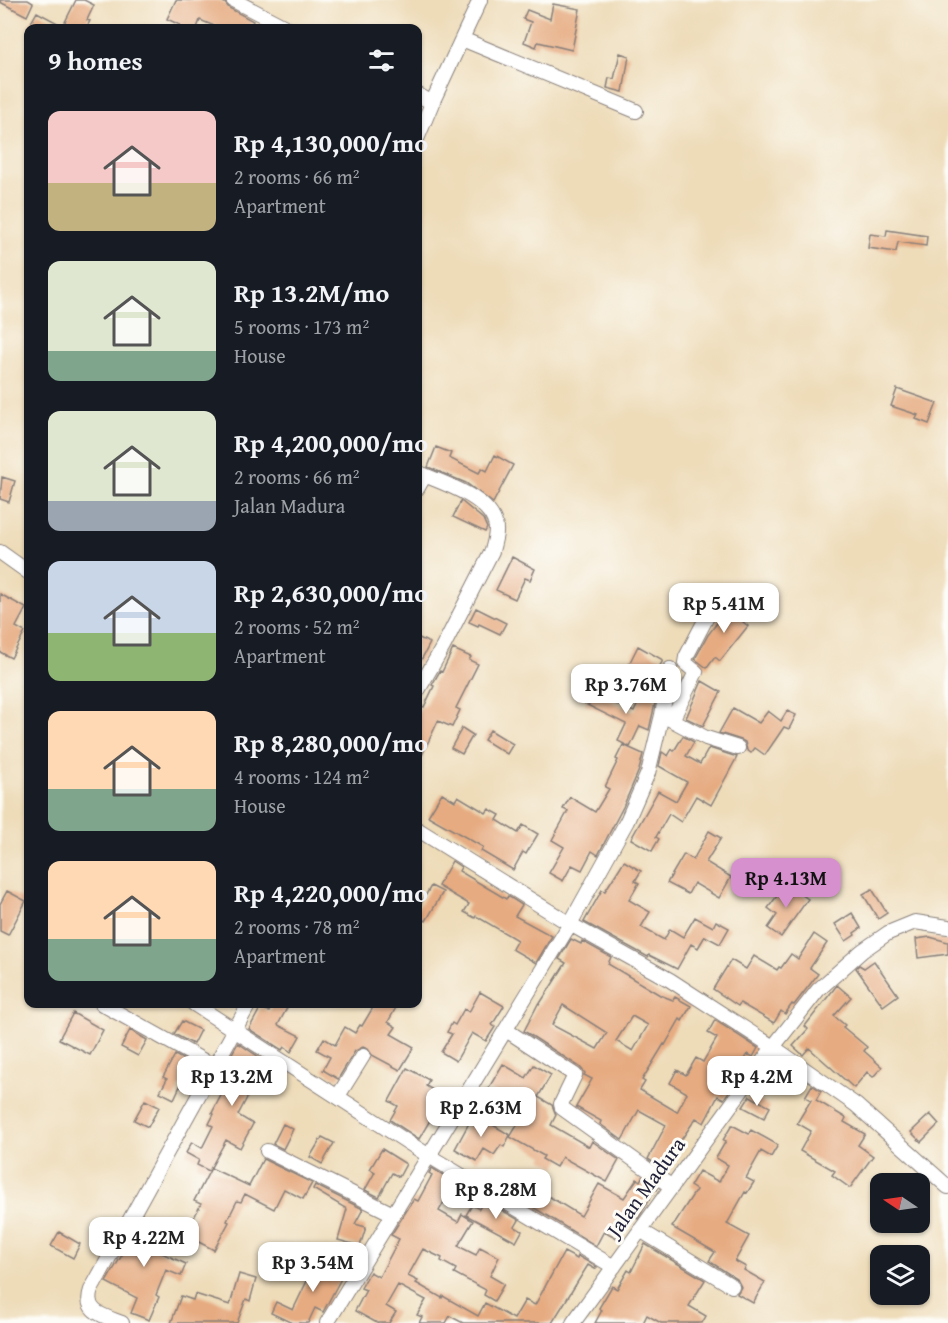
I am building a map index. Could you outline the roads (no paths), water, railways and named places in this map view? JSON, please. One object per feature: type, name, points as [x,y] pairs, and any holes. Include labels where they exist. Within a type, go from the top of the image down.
[{"type":"street","points":[[233,0],[279,24]]},
{"type":"street","points":[[422,127],[480,0]]},
{"type":"street","points":[[462,39],[636,111]]},
{"type":"street","points":[[422,97],[432,103]]},
{"type":"street","points":[[422,473],[474,498],[493,519],[496,526],[492,551],[422,683]]},
{"type":"street","points":[[0,552],[24,564]]},
{"type":"street","points":[[327,1323],[570,924],[637,800],[667,718],[696,672],[685,663],[686,657],[711,609]]},
{"type":"street","points":[[667,718],[669,669]]},
{"type":"street","points":[[667,718],[706,738],[738,748]]},
{"type":"street","points":[[422,832],[570,924],[670,980],[773,1047],[856,1105],[948,1187]]},
{"type":"street","name":"Jalan Madura","points":[[573,1323],[773,1047],[818,990],[862,951],[888,933],[915,922],[948,927]]},
{"type":"street","points":[[109,1008],[213,1066]]},
{"type":"street","points":[[200,1008],[429,1156],[614,1267]]},
{"type":"street","points":[[122,1323],[92,1308],[88,1303],[91,1290],[246,1008]]},
{"type":"street","points":[[506,1029],[575,1075],[561,1104],[562,1108],[672,1187]]},
{"type":"street","points":[[338,1096],[363,1056]]},
{"type":"street","points":[[267,1151],[393,1214]]},
{"type":"street","points":[[640,1230],[732,1286]]}]
